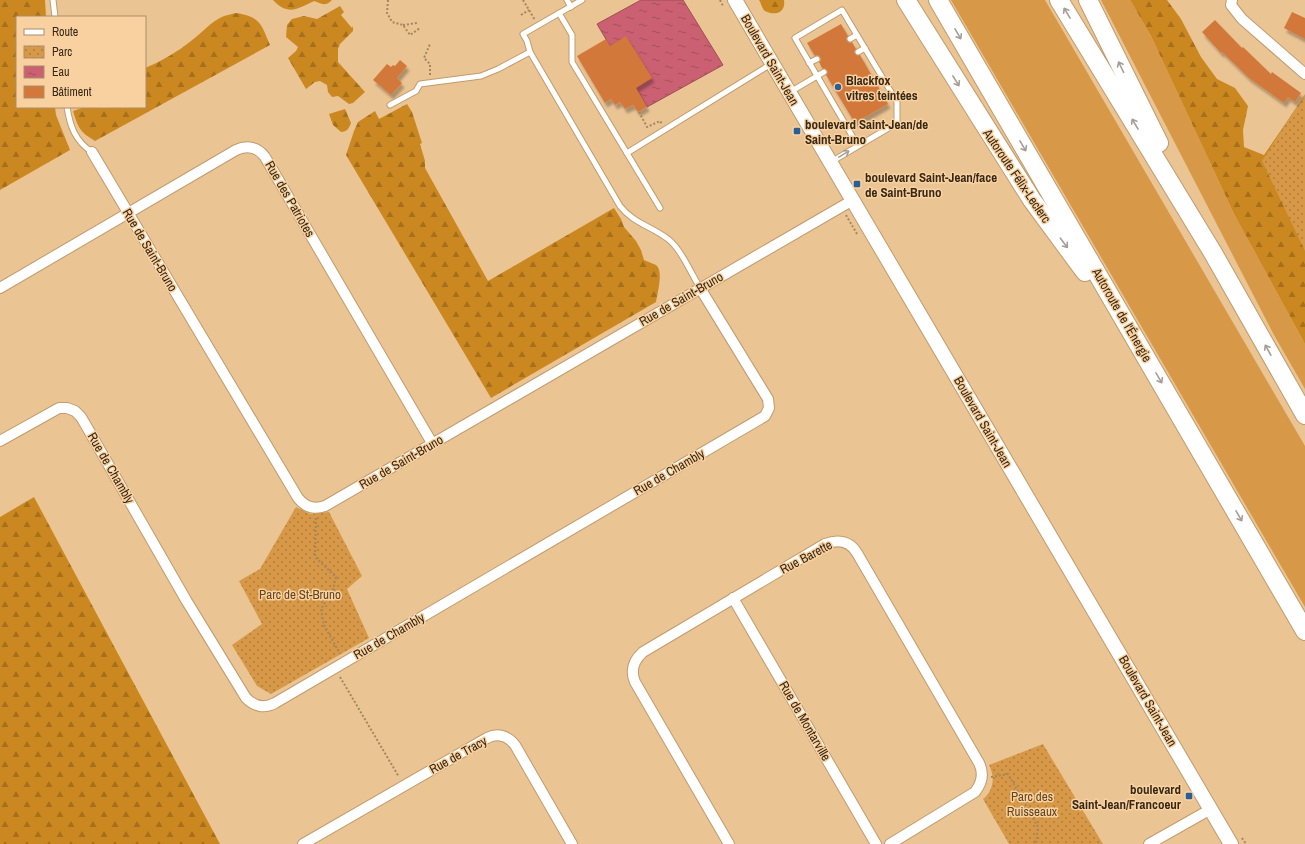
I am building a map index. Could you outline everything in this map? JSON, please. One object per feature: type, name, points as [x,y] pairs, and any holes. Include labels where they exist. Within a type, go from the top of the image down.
[{"type":"highway","name":"Autoroute Félix-Leclerc","points":[[906,0],[1032,200],[1139,345]]},
{"type":"highway","name":"Autoroute de l'Énergie","points":[[938,0],[1305,631]]},
{"type":"highway","points":[[1060,0],[1213,253],[1305,415]]},
{"type":"highway","points":[[1088,0],[1213,253]]},
{"type":"street","name":"Boulevard Saint-Jean","points":[[735,0],[1231,844]]},
{"type":"street","points":[[1232,0],[1231,5],[1242,19],[1305,74]]},
{"type":"street","name":"Rue des Patriotes","points":[[0,288],[240,149],[252,148],[259,151],[265,157],[432,444]]},
{"type":"street","name":"Rue de Saint-Bruno","points":[[92,152],[298,498],[304,504],[312,508],[321,508],[325,506],[852,200]]},
{"type":"street","name":"Rue de Chambly","points":[[0,441],[55,409],[68,408],[77,412],[186,600],[246,698],[254,704],[264,706],[273,705],[765,416],[769,408],[768,399],[700,288]]},
{"type":"street","name":"Rue Barette","points":[[729,844],[635,682],[632,672],[635,661],[643,652],[825,544],[838,541],[844,542],[858,553],[979,763],[982,770],[982,778]]},
{"type":"street","name":"Rue de Montarville","points":[[733,598],[876,844]]},
{"type":"street","name":"Rue de Tracy","points":[[303,844],[488,737],[498,735],[504,736],[515,745],[572,844]]},
{"type":"street","points":[[890,844],[972,794],[978,789],[982,778]]},
{"type":"street","points":[[1149,844],[1211,808]]},
{"type":"lane","points":[[54,0],[55,16]]},
{"type":"lane","points":[[567,0],[571,7]]},
{"type":"lane","points":[[582,0],[523,34],[530,52],[620,206],[632,219],[664,236],[677,248],[700,288]]},
{"type":"lane","points":[[831,163],[897,123],[897,102],[842,10],[795,38],[858,146]]},
{"type":"lane","points":[[559,13],[572,35],[572,62],[660,208]]},
{"type":"lane","points":[[850,39],[857,35]]},
{"type":"lane","points":[[858,52],[865,48]]},
{"type":"lane","points":[[390,105],[416,91],[420,84],[487,74],[530,52]]},
{"type":"lane","points":[[809,63],[817,58]]},
{"type":"lane","points":[[627,153],[772,64]]},
{"type":"lane","points":[[789,92],[824,72]]},
{"type":"lane","points":[[67,108],[71,125],[77,139],[83,146],[92,152]]},
{"type":"path","points":[[388,0],[387,13],[392,22],[403,25],[417,23]]},
{"type":"path","points":[[523,0],[535,20]]},
{"type":"path","points":[[521,15],[529,10]]},
{"type":"path","points":[[403,25],[410,35],[420,28]]},
{"type":"path","points":[[430,44],[424,58],[430,64],[430,83]]},
{"type":"path","points":[[639,112],[648,127],[660,121]]},
{"type":"path","points":[[312,508],[316,511],[315,557],[336,577],[333,589],[321,609],[324,625],[342,656],[339,660],[342,664],[340,678],[404,786]]},
{"type":"path","points":[[982,778],[1008,774],[1038,828],[1036,844]]},
{"type":"green space","points":[[0,0],[45,0],[46,16],[16,16],[16,108],[55,108],[56,115],[70,150],[0,190]]},
{"type":"green space","points":[[273,0],[332,0],[326,4],[314,1],[293,10],[283,8]]},
{"type":"green space","points":[[759,0],[784,0],[782,11],[772,13],[765,11]]},
{"type":"green space","points":[[951,0],[1045,0],[1305,446],[1305,607]]},
{"type":"green space","points":[[1101,0],[1130,0],[1151,36],[1234,214],[1305,344],[1305,389],[1274,335]]},
{"type":"green space","points":[[1130,0],[1167,0],[1181,19],[1201,57],[1217,79],[1235,88],[1248,106],[1243,130],[1244,147],[1264,155],[1305,95],[1305,344],[1234,214],[1151,36]]},
{"type":"green space","points":[[340,6],[344,12],[341,15],[352,28],[353,26],[353,31],[340,44],[338,49],[338,62],[365,92],[353,103],[349,104],[338,96],[332,97],[328,92],[327,85],[320,81],[315,82],[306,89],[288,58],[296,51],[298,47],[286,37],[287,25],[292,19],[304,16],[317,19]]},
{"type":"green space","points":[[236,13],[255,19],[262,27],[270,45],[95,141],[80,129],[73,111],[82,108],[146,108],[146,68],[180,49],[219,18]]},
{"type":"green space","points":[[1305,94],[1305,251],[1262,161]]},
{"type":"green space","points":[[407,104],[412,112],[422,143],[420,144],[425,161],[425,168],[488,281],[614,208],[624,227],[636,241],[644,260],[656,265],[660,272],[656,302],[491,398],[346,155],[358,122],[375,111],[379,119]]},
{"type":"green space","points":[[345,109],[351,123],[348,129],[341,132],[333,125],[329,114]]},
{"type":"green space","points":[[34,497],[220,844],[0,844],[0,517]]},
{"type":"green space","name":"Parc de St-Bruno","points":[[296,507],[310,514],[329,512],[362,576],[347,589],[369,638],[271,694],[257,686],[232,645],[262,624],[239,581],[260,569]]},
{"type":"green space","name":"Parc des Ruisseaux","points":[[1043,744],[1103,844],[1009,844],[983,799],[989,792],[993,779],[989,765]]},
{"type":"water","points":[[641,0],[683,0],[723,65],[647,107],[636,88],[651,78],[626,37],[610,46],[597,24]]},
{"type":"building","points":[[1292,12],[1305,18],[1305,39],[1284,28]]},
{"type":"building","points":[[1215,20],[1242,48],[1243,47],[1271,74],[1272,72],[1301,93],[1295,102],[1288,97],[1284,103],[1249,78],[1222,52],[1221,53],[1202,32]]},
{"type":"building","points":[[841,24],[848,36],[846,39],[847,41],[850,43],[852,42],[856,49],[854,52],[855,54],[860,55],[888,104],[855,123],[826,75],[828,72],[827,70],[822,68],[819,62],[821,60],[820,57],[818,55],[815,56],[807,43]]},
{"type":"building","points":[[626,36],[652,78],[636,88],[647,107],[638,112],[633,105],[625,109],[620,102],[615,105],[611,99],[605,103],[577,56],[606,39],[610,46]]},
{"type":"building","points":[[400,60],[407,66],[397,78],[402,83],[391,95],[373,80],[387,64],[391,67],[393,65],[395,66]]},
{"type":"place","name":"Blackfox vitres teintées","points":[[838,87]]},
{"type":"place","name":"boulevard Saint-Jean/de Saint-Bruno","points":[[797,131]]},
{"type":"place","name":"boulevard Saint-Jean/face de Saint-Bruno","points":[[857,184]]},
{"type":"place","name":"boulevard Saint-Jean/Francoeur","points":[[1189,796]]}]
